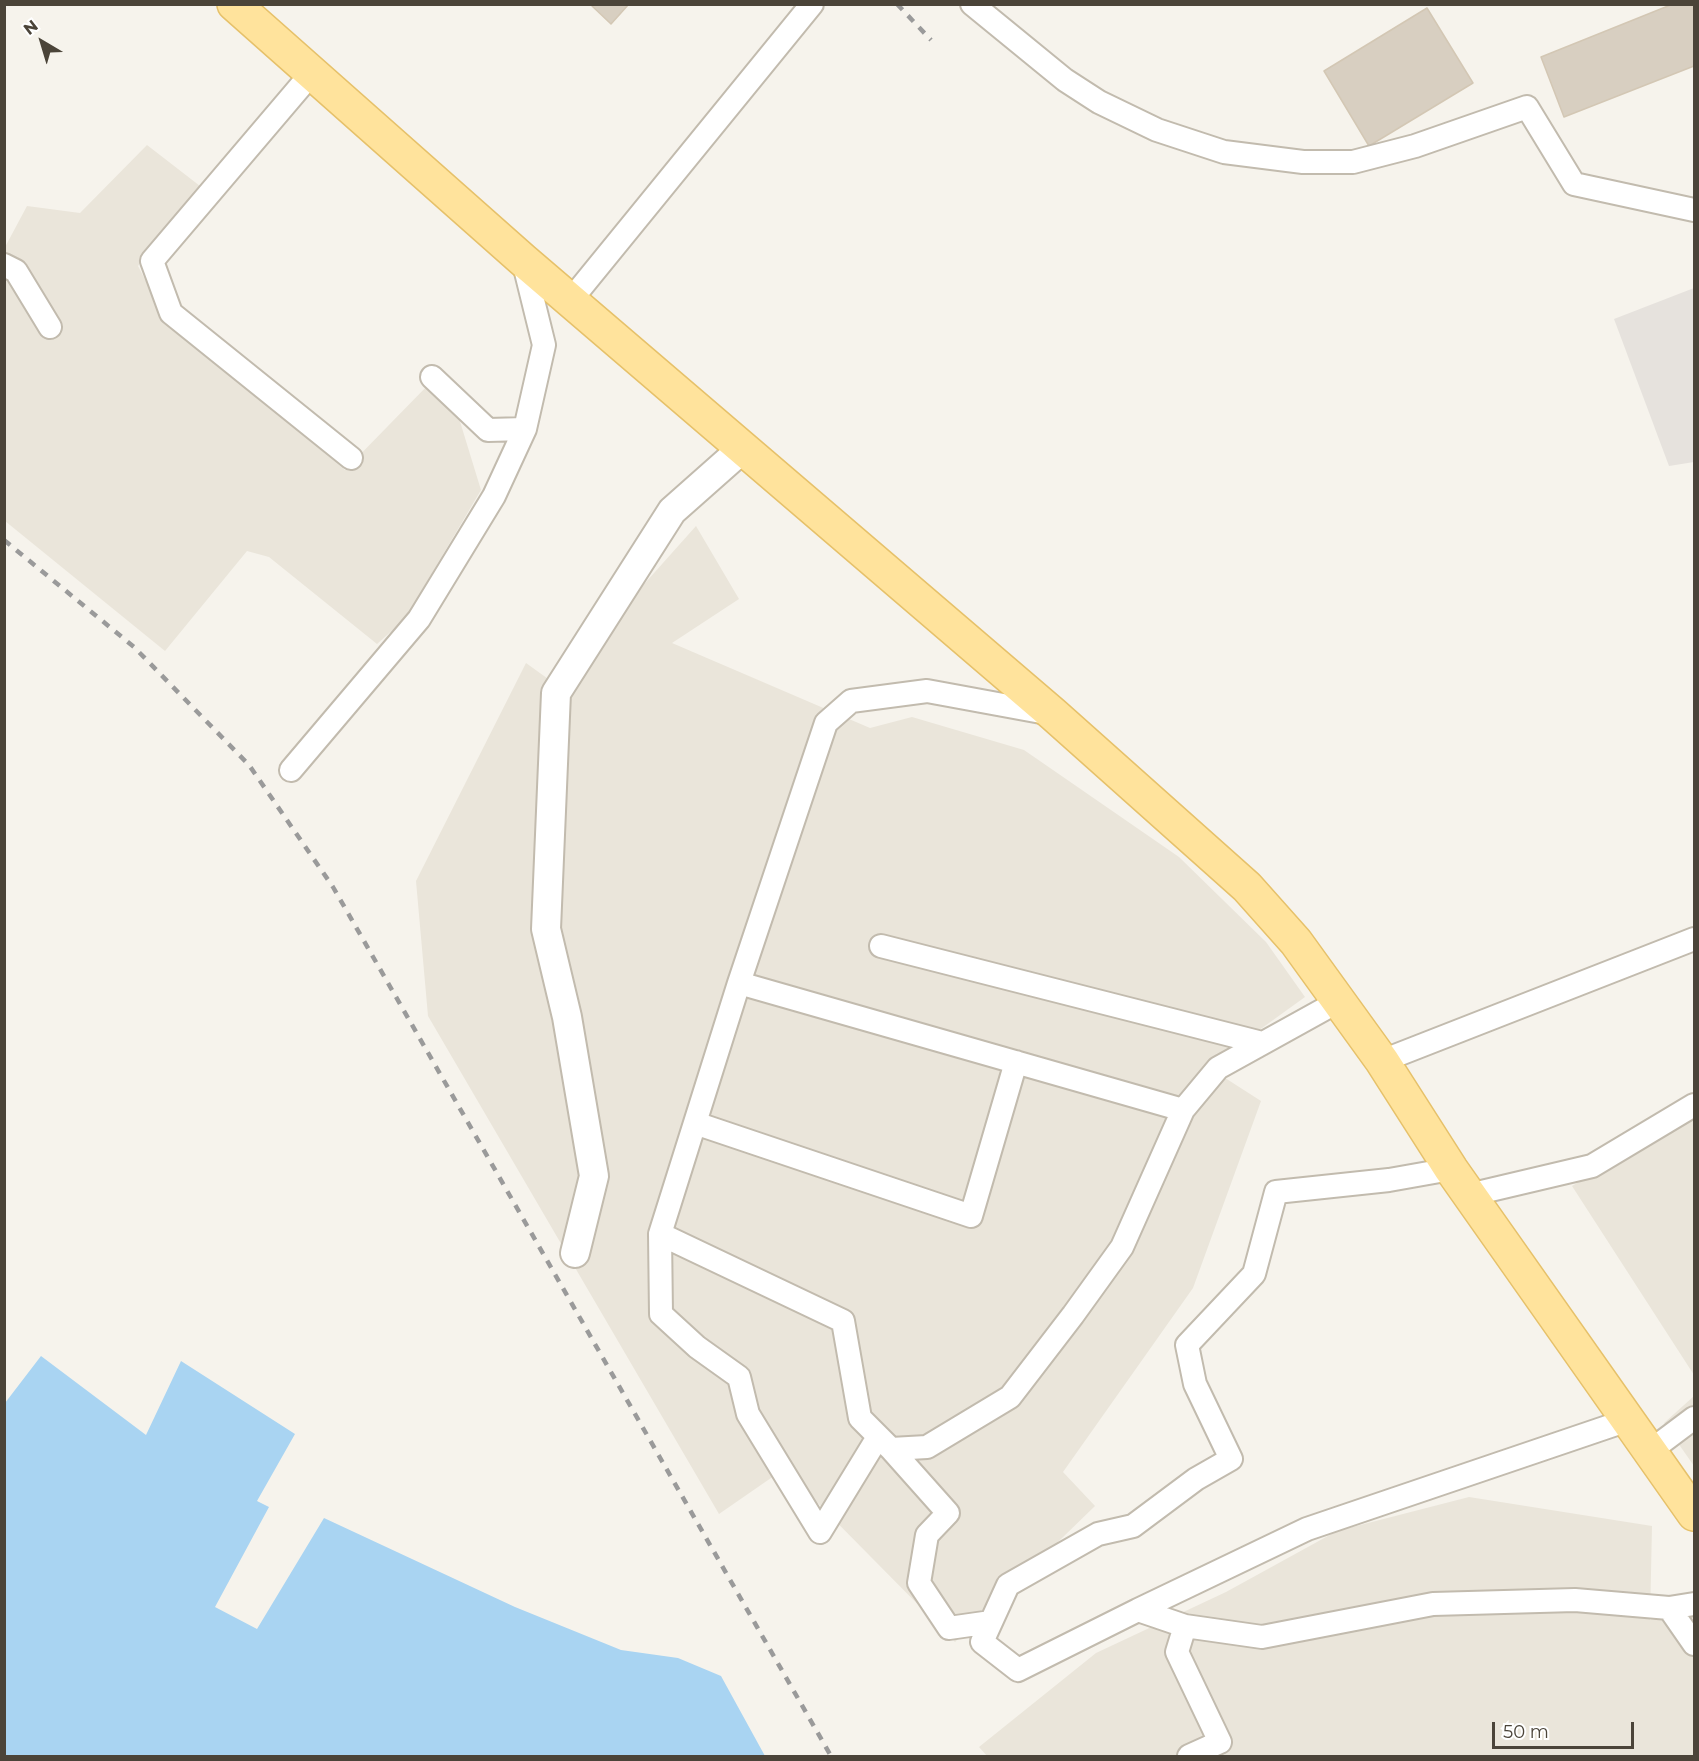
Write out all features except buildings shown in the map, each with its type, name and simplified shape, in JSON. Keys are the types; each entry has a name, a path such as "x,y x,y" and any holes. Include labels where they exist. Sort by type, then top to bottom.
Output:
{"main road":[{"path":"234,4 570,301 1053,714 1247,887 1296,942 1339,1000 1382,1061 1460,1182 1695,1514"}],"street":[{"path":"570,301 812,4"},
{"path":"972,4 1065,80 1099,102 1157,130 1224,152 1303,162 1353,162 1415,146 1527,107 1575,184 1695,210"},
{"path":"311,74 152,261 171,313 351,459"},
{"path":"291,770 419,619 494,496 525,429 544,345 523,260"},
{"path":"4,265 16,271 50,327"},
{"path":"432,377 488,429 525,429"},
{"path":"575,1253 594,1176 567,1017 546,929 556,693 672,511 742,449"},
{"path":"885,1443 820,1532 748,1414 739,1377 697,1347 661,1314 660,1234 739,983 826,723 851,700 927,691 1053,714"},
{"path":"1382,1061 1695,939"},
{"path":"882,946 1262,1044"},
{"path":"739,983 1183,1110"},
{"path":"885,1443 927,1447 1010,1397 1122,1247 1183,1110 1218,1068 1339,1000"},
{"path":"695,1123 971,1216 1016,1062"},
{"path":"1628,1420 1306,1529 1018,1670 982,1642 1008,1585 1098,1534 1133,1526 1196,1479 1231,1459 1195,1384 1187,1345 1254,1274 1276,1192 1389,1180 1460,1182 1592,1166 1695,1105"},
{"path":"660,1234 843,1321 860,1418 948,1514 927,1535 919,1583 949,1628 991,1622"},
{"path":"1650,1451 1695,1418"},
{"path":"1138,1610 1185,1626 1262,1637 1433,1604 1575,1600 1669,1608 1695,1604"},
{"path":"1669,1608 1695,1644"},
{"path":"1185,1626 1177,1652 1220,1742 1189,1756"}],"shaded area":[{"path":"147,145 200,186 138,266 166,320 345,470 429,384 458,415 481,490 405,619 377,644 269,557 247,551 165,651 5,521 4,249 27,206 80,213"},
{"path":"1694,288 1694,462 1669,466 1614,319"},
{"path":"696,526 739,599 672,643 870,728 912,717 1024,750 1179,857 1266,942 1305,997 1208,1067 1261,1101 1193,1288 1063,1472 1095,1506 955,1642 784,1469 719,1514 428,1016 416,881 526,663 569,694 621,610"},
{"path":"1694,1113 1694,1375 1572,1186"},
{"path":"1694,1396 1694,1466 1664,1423"},
{"path":"1469,1497 1652,1526 1650,1620 1694,1614 1694,1756 987,1756 979,1747 1096,1653 1226,1592 1337,1531"}],"water":[{"path":"41,1356 146,1435 181,1361 295,1434 257,1501 269,1507 215,1607 257,1629 324,1518 515,1607 621,1650 678,1658 721,1676 765,1756 5,1756 5,1403"}],"railway":[{"path":"897,4 931,40"},
{"path":"4,540 134,647 249,765 333,887 831,1756"}]}
